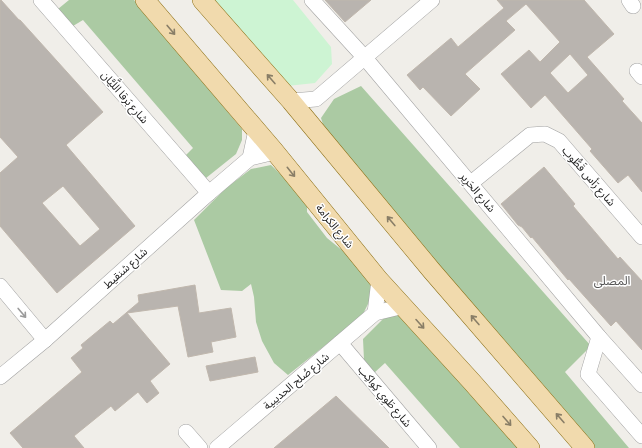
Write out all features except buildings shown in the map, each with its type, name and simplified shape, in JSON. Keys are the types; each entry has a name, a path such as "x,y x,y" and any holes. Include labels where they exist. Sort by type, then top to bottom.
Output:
{"main road":[{"name":"شارع الكرامة","path":"145,0 275,152 380,280 530,448"},
{"path":"202,0 291,102 427,265 586,448"}],"street":[{"name":"شارع بَرقا اللَّيَّان","path":"41,0 209,193"},
{"name":"شارع الحَرِير","path":"312,0 365,58 642,385"},
{"path":"291,102 316,99 365,58 425,2"},
{"path":"312,127 316,99"},
{"path":"250,158 256,130"},
{"name":"شارع رَأس قَطُّوب","path":"470,183 530,135 545,134 559,141 642,237"},
{"name":"شارع شنقيط","path":"0,377 45,340 250,158 275,152"},
{"path":"375,313 380,280"},
{"path":"0,286 45,340"},
{"name":"شارع صُلح الحديبية","path":"217,448 375,313 404,306"},
{"path":"599,336 588,374 642,436"},
{"name":"شارع طَوِي كِواكِب","path":"340,343 429,448"},
{"path":"186,432 200,448"}],"green space":[{"path":"69,0 134,0 242,129 242,140 236,154 206,178 185,156 193,148 83,20 73,26 58,9"},
{"path":"213,0 293,0 331,47 332,64 315,83 287,86"},
{"path":"361,86 591,346 565,372 629,448 589,448 326,134 321,118 334,99"},
{"path":"271,165 307,200 307,212 327,238 343,251 374,284 372,296 362,316 288,375 274,363 262,341 256,322 254,297 251,284 242,291 221,290 194,220 226,188 251,169"},
{"path":"404,311 522,448 460,448 385,363 374,373 364,360 363,339 384,318"}],"district":[{"name":"المصلى","path":"612,281"}]}
